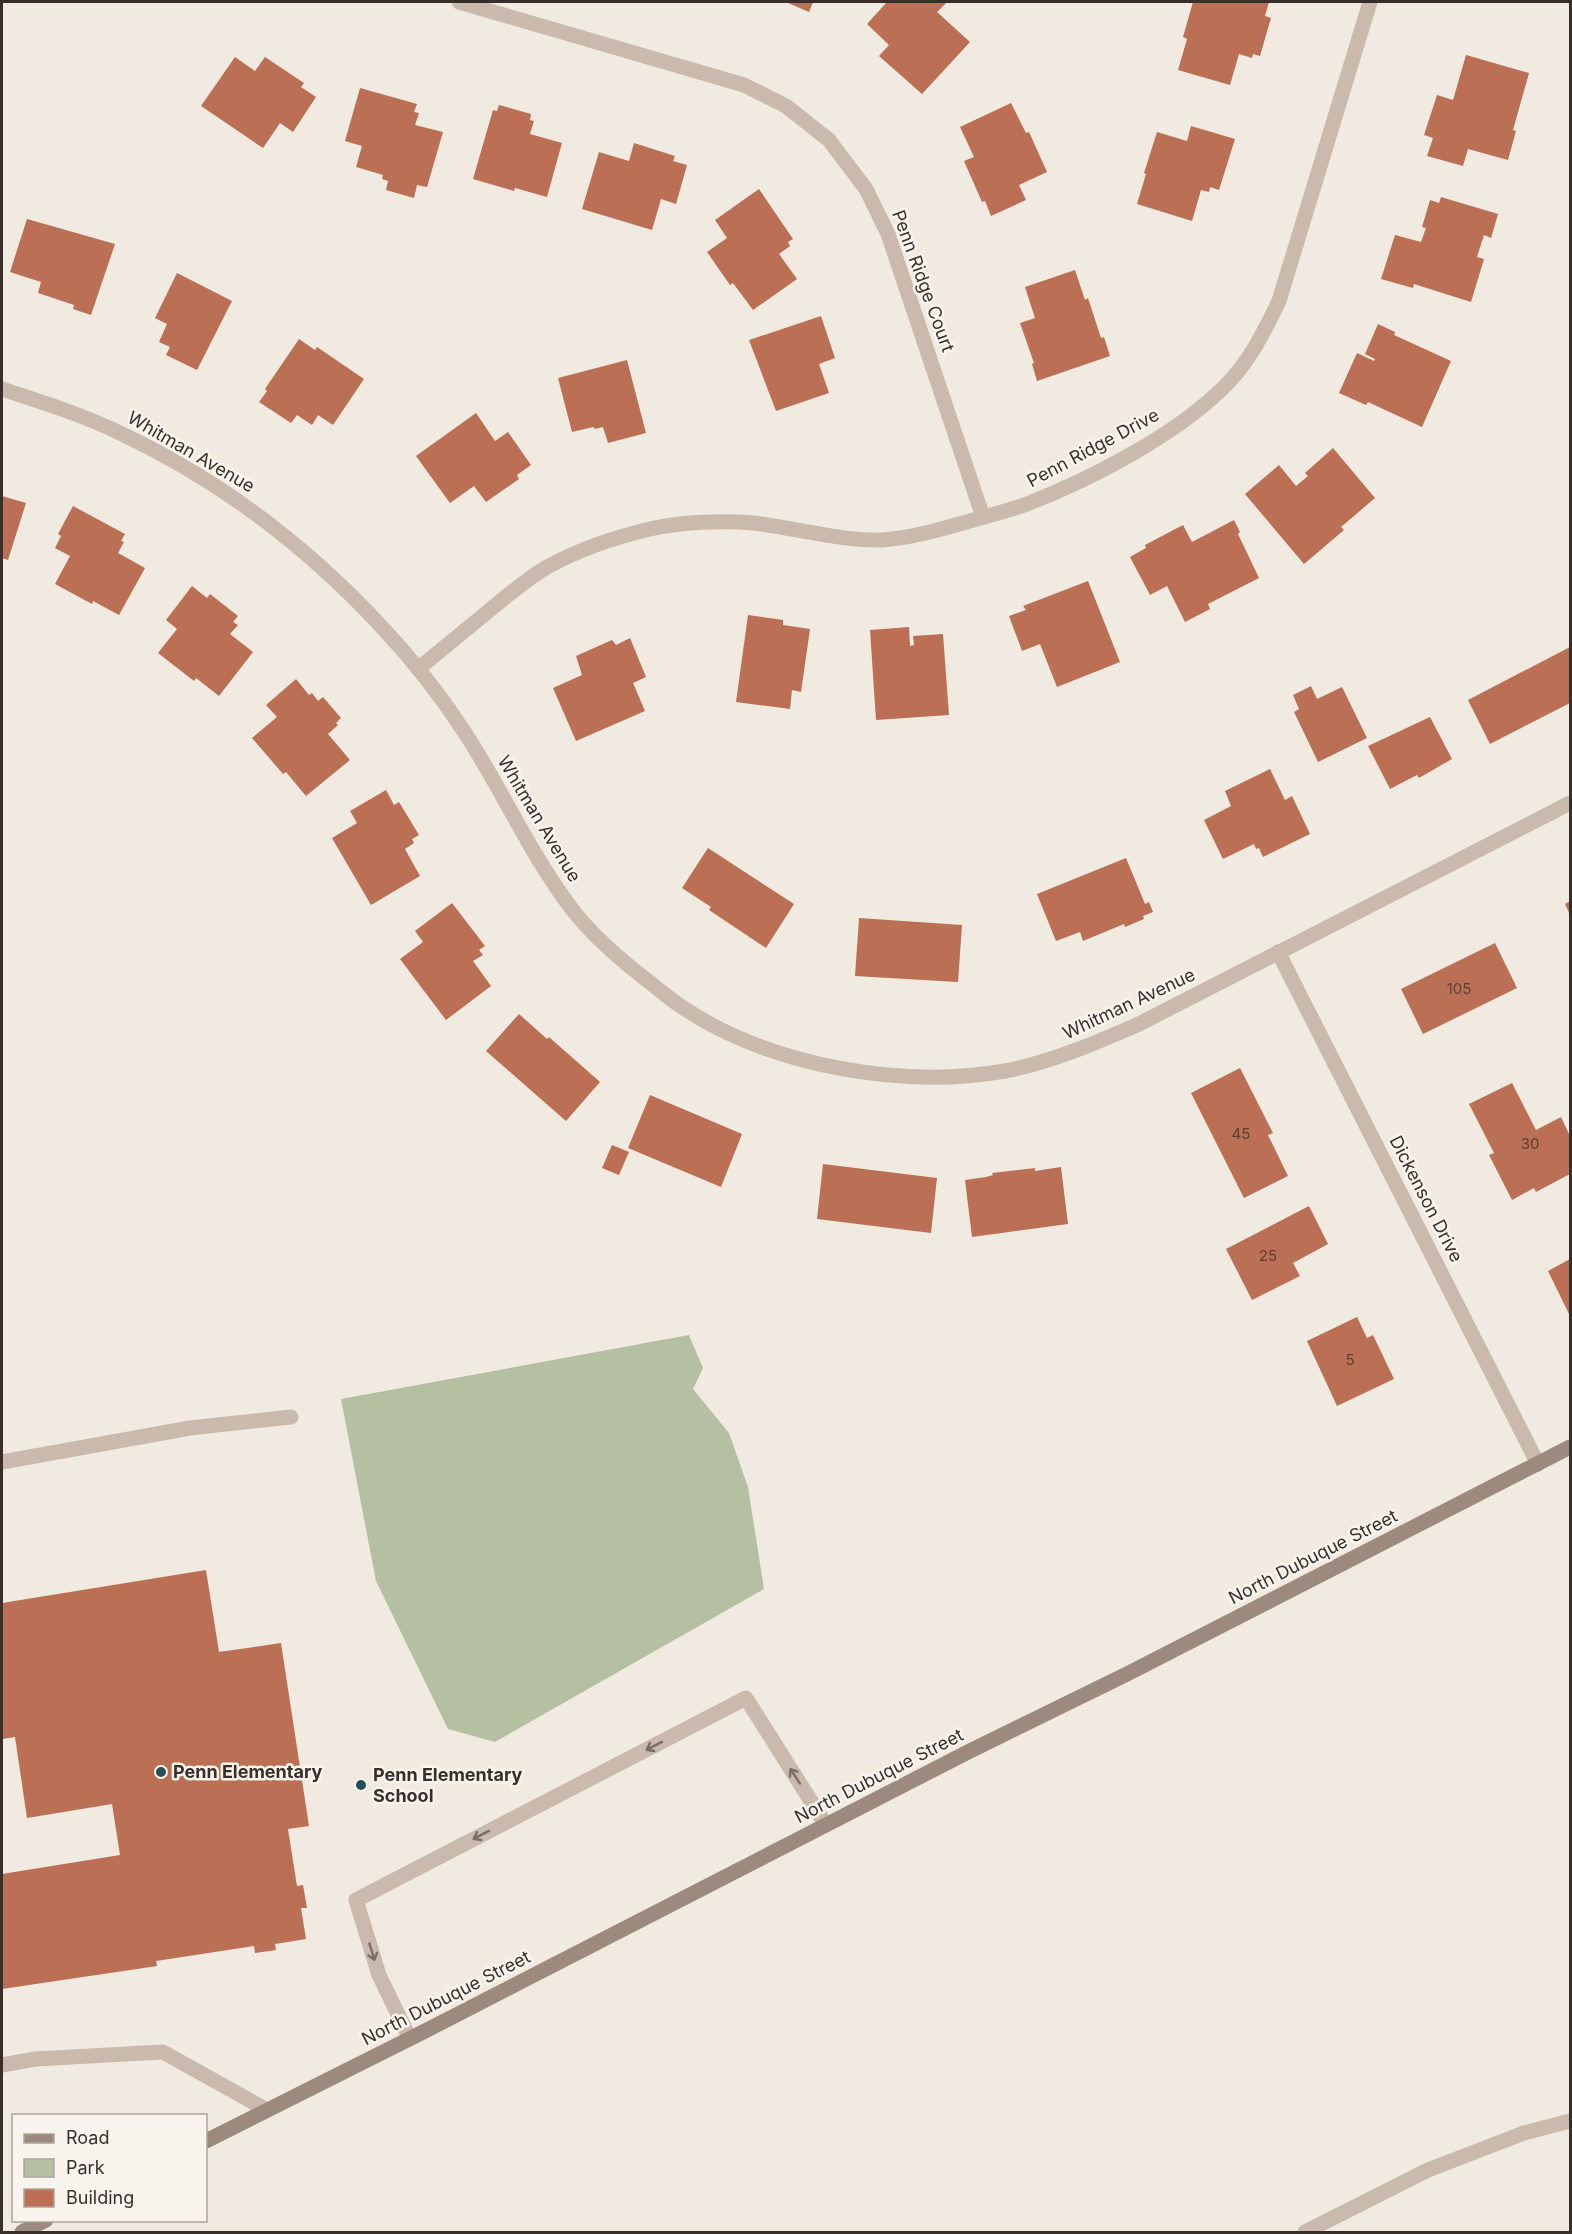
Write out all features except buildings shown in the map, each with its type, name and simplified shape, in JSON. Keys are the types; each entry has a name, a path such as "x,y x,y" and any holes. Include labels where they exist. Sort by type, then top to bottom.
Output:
{"main road":[{"name":"North Dubuque Street","path":"207,2140 1570,1448"},
{"path":"22,2232 42,2222"}],"street":[{"name":"Penn Ridge Court","path":"459,2 744,85 786,106 829,141 866,189 888,234 983,517"},
{"name":"Penn Ridge Drive","path":"418,669 523,583 549,567 596,546 649,530 684,524 751,523 843,537 880,540 937,531 1025,505 1067,487 1154,441 1190,416 1223,388 1244,364 1279,301 1370,2"},
{"name":"Whitman Avenue","path":"2,390 60,408 122,434 171,460 250,509 308,555 379,624 418,669 467,736 539,863 577,915 621,961 684,1008 744,1040 810,1063 878,1075 946,1077 1005,1071 1072,1054 1139,1024 1570,803"},
{"name":"Dickenson Drive","path":"1278,952 1538,1464"},
{"path":"2,1462 190,1428 291,1417"},
{"path":"410,2039 379,1976 356,1900 746,1698 826,1825"},
{"path":"2,2065 35,2059 163,2052 267,2110"},
{"path":"1305,2232 1428,2170 1524,2133 1570,2121"}],"green space":[{"path":"689,1335 703,1368 693,1389 729,1433 748,1487 764,1589 495,1742 448,1729 376,1581 341,1399"}],"place":[{"name":"Penn Elementary","path":"161,1772"},
{"name":"Penn Elementary School","path":"361,1785"}]}
